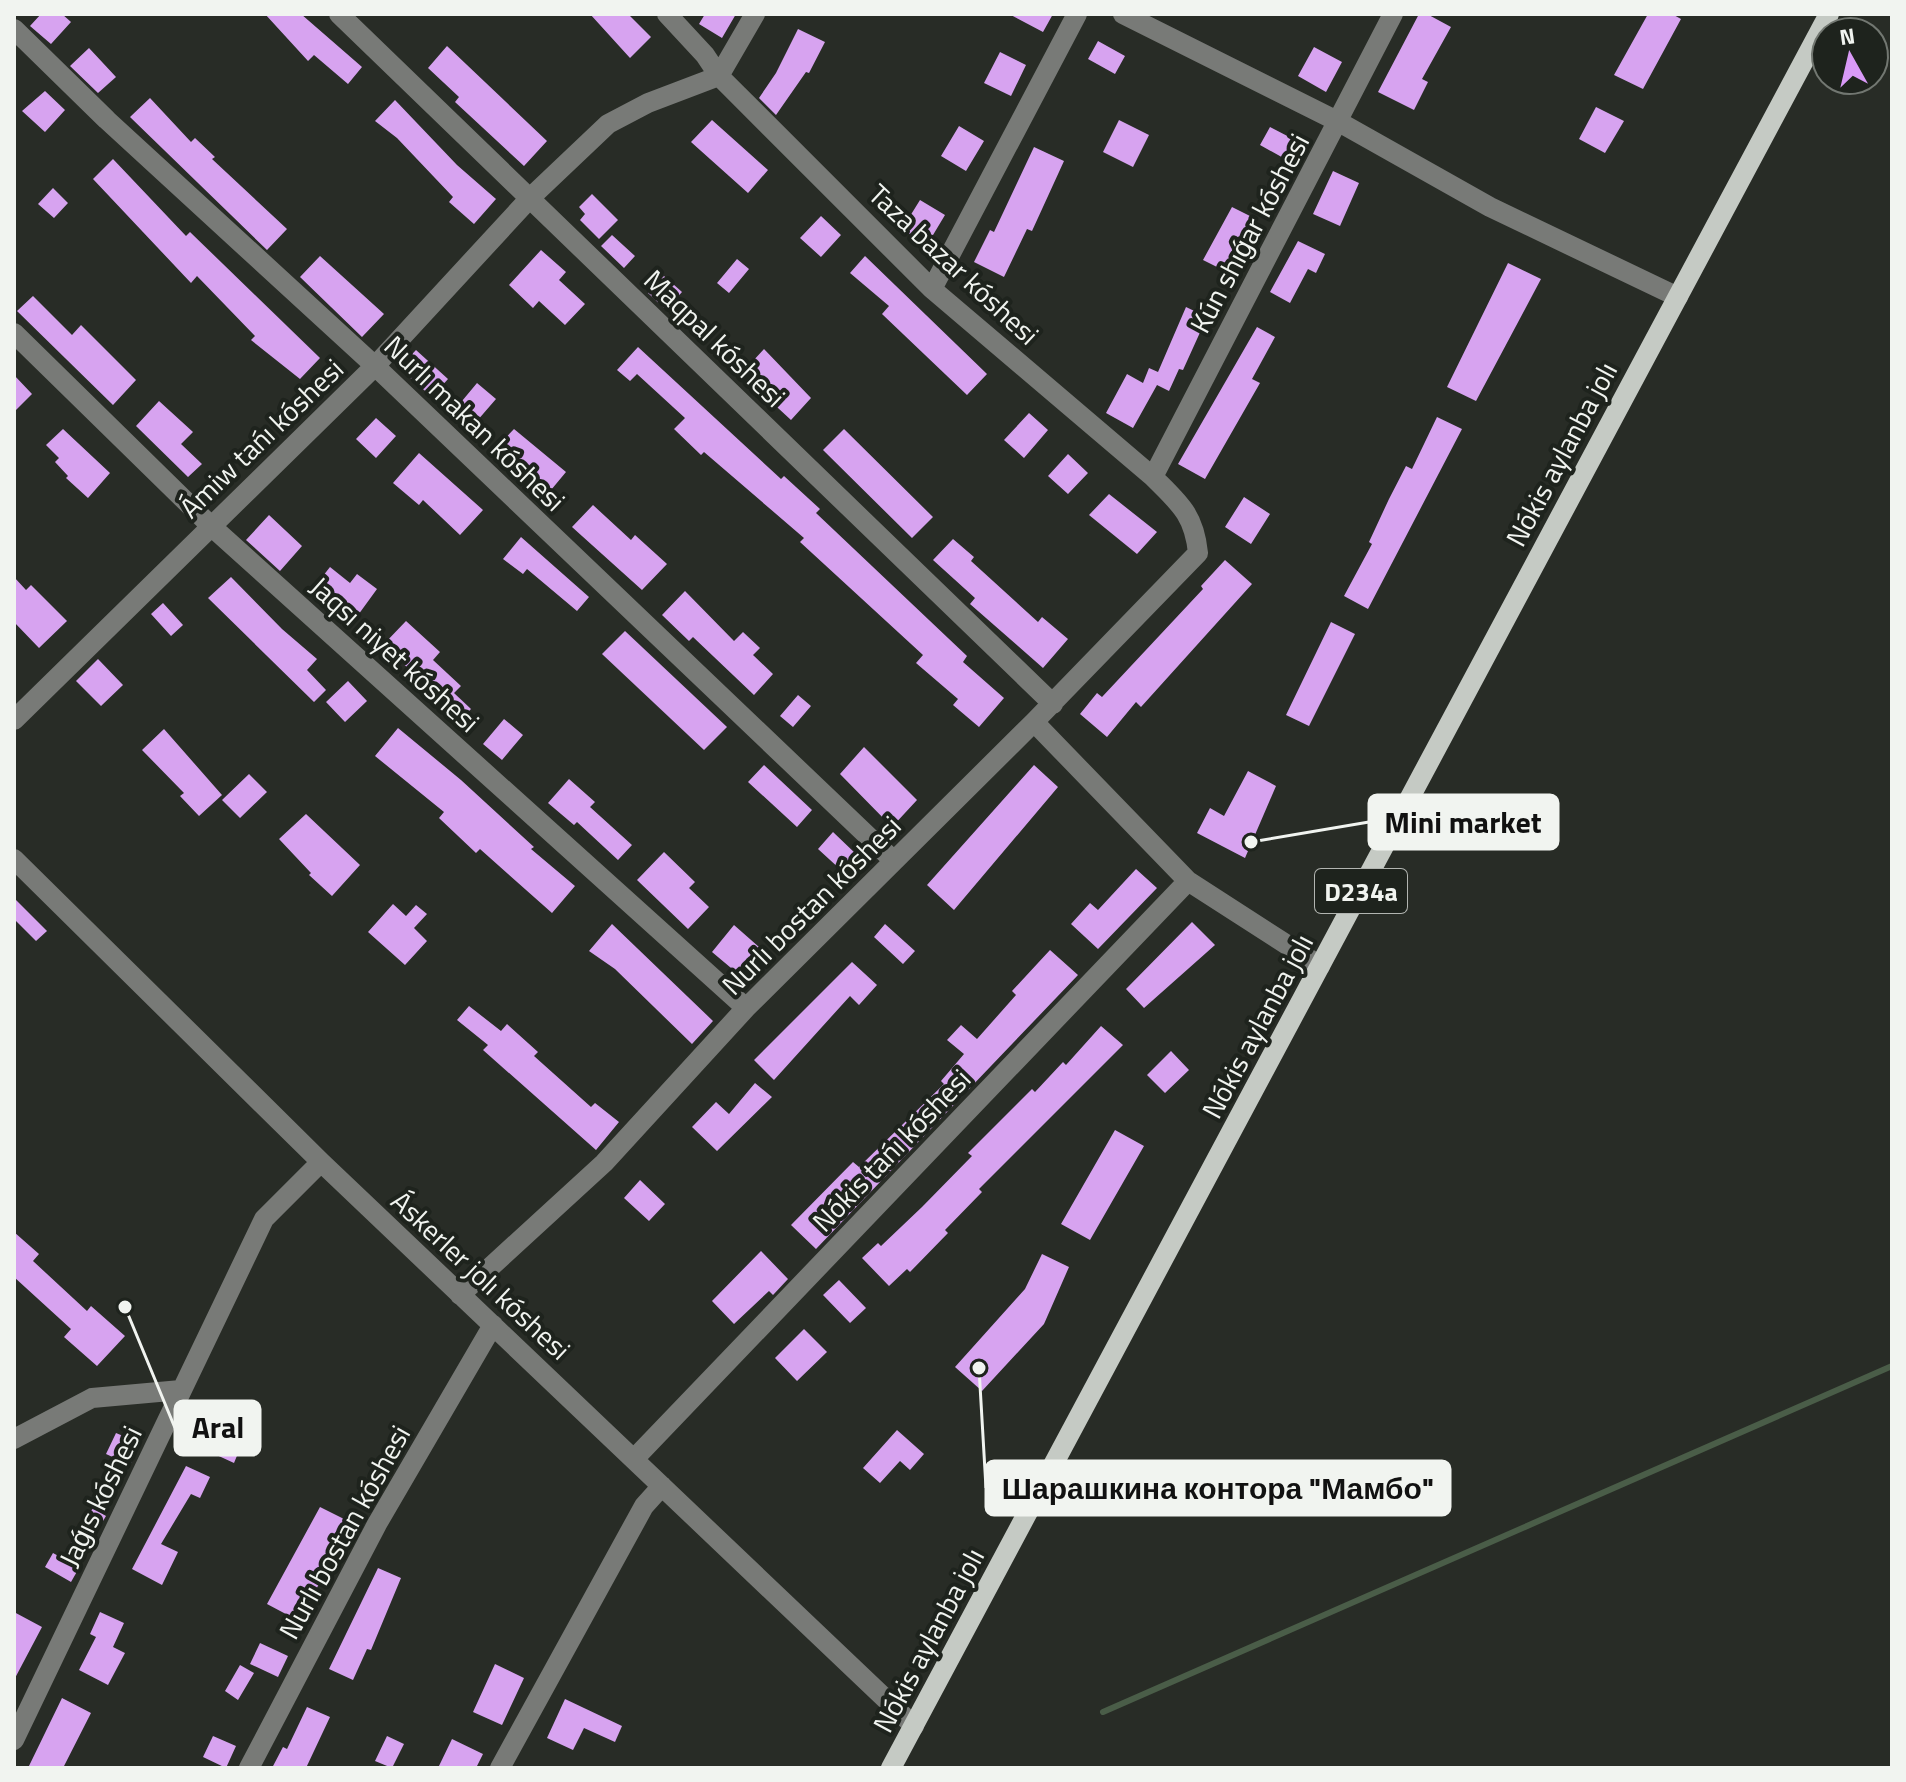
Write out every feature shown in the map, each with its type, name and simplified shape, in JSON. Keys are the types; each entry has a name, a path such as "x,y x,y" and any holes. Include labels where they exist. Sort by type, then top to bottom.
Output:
{"main road":[{"name":"Nókis aylanba jolı","path":"891,1768 1829,14"}],"street":[{"name":"Maqpal kóshesi","path":"339,14 1053,704"},
{"name":"Taza bazar kóshesi","path":"667,14 705,55 719,76 932,289 1153,477 1185,509 1195,528 1198,553"},
{"path":"719,76 755,14"},
{"path":"932,289 1077,14"},
{"path":"1123,14 1339,122 1490,207 1678,297"},
{"name":"Kún shıǵar kóshesi","path":"1153,477 1393,14"},
{"name":"Nurlı makan kóshesi","path":"14,29 107,120 375,366 894,861"},
{"name":"Ámiw tańı kóshesi","path":"14,720 375,366 530,198 608,124 648,103 719,76"},
{"name":"Jaqsı niyet kóshesi","path":"14,333 211,526 746,1008"},
{"name":"Nurlı bostan kóshesi","path":"460,1295 604,1163 746,1008 1053,704 1198,553"},
{"path":"1034,722 1188,881 1320,966"},
{"name":"Áskerler jolı kóshesi","path":"14,859 321,1162 914,1726"},
{"name":"Nókis tańı kóshesi","path":"634,1459 1188,881"},
{"name":"Jaǵıs kóshesi","path":"14,1740 264,1219 321,1162"},
{"name":"Nurlı bostan kóshesi","path":"249,1768 377,1524 493,1325"},
{"path":"14,1439 92,1398 181,1390"},
{"path":"500,1768 644,1506 662,1486"}],"building":[{"path":"41,14 62,14 71,22 51,44 30,26"},
{"path":"265,14 301,14 362,67 348,84 314,55 308,61"},
{"path":"590,14 628,14 651,37 630,58"},
{"path":"705,14 736,14 722,38 699,24"},
{"path":"1009,14 1053,14 1043,32"},
{"path":"1419,14 1427,14 1451,27 1422,79 1428,82 1414,110 1378,92"},
{"path":"1648,14 1672,14 1681,19 1643,89 1614,75"},
{"path":"798,29 825,42 809,73 806,72 776,115 759,98 776,73"},
{"path":"1098,41 1125,56 1115,74 1088,59"},
{"path":"447,46 547,141 524,166 455,102 459,97 428,68"},
{"path":"1314,47 1342,62 1326,92 1298,76"},
{"path":"89,48 116,77 98,93 70,66"},
{"path":"1000,52 1026,65 1011,96 984,83"},
{"path":"45,91 65,110 45,132 22,111"},
{"path":"150,98 191,142 195,138 215,157 212,159 287,229 267,250 130,117"},
{"path":"395,100 457,165 496,199 474,224 449,202 453,197 397,138 375,121"},
{"path":"1596,107 1624,121 1605,153 1579,139"},
{"path":"712,120 768,170 748,193 691,142"},
{"path":"1119,120 1149,135 1133,167 1103,152"},
{"path":"959,126 984,141 966,171 941,156"},
{"path":"1270,127 1297,141 1287,160 1260,145"},
{"path":"1034,147 1064,161 1032,231 1027,229 1004,277 974,262 990,230 994,232"},
{"path":"113,159 186,236 190,232 320,358 300,379 251,340 255,336 197,276 191,283 93,179"},
{"path":"1333,171 1359,183 1340,226 1313,214"},
{"path":"53,188 68,203 54,218 38,204"},
{"path":"592,194 618,220 599,239 580,220 585,214 579,207"},
{"path":"920,200 945,215 927,245 902,229"},
{"path":"1232,207 1258,220 1233,275 1203,260"},
{"path":"821,216 841,235 821,257 800,238"},
{"path":"612,235 635,256 624,268 601,246"},
{"path":"1298,241 1325,254 1316,273 1308,269 1290,303 1270,292"},
{"path":"541,250 566,272 559,280 585,304 565,325 539,301 533,308 509,285"},
{"path":"320,256 384,314 362,337 300,277"},
{"path":"865,256 987,374 967,395 882,314 889,306 850,273"},
{"path":"737,259 749,269 729,293 717,283"},
{"path":"1508,263 1541,279 1476,401 1447,387"},
{"path":"664,276 682,292 666,310 648,293"},
{"path":"33,296 72,335 81,325 136,380 113,405 17,311"},
{"path":"1186,307 1207,317 1183,370 1179,369 1169,391 1157,385 1133,428 1106,413 1127,374 1143,383 1149,368 1158,372"},
{"path":"1257,327 1275,337 1252,379 1260,383 1205,479 1178,464"},
{"path":"638,347 781,479 784,476 820,509 816,513 967,656 963,662 1004,698 979,727 953,705 958,699 916,663 923,655 800,542 804,538 704,452 701,455 674,429 685,418 637,374 630,381 617,370"},
{"path":"764,349 811,398 791,420 741,374"},
{"path":"416,350 448,379 432,397 399,368"},
{"path":"14,375 32,394 14,412"},
{"path":"477,383 496,399 470,429 452,413"},
{"path":"159,401 193,432 181,444 202,464 188,477 136,426"},
{"path":"1029,413 1048,430 1024,458 1004,440"},
{"path":"1437,417 1462,429 1368,609 1344,596 1372,544 1369,542 1406,466 1412,469"},
{"path":"376,418 396,436 376,458 356,439"},
{"path":"63,429 110,473 88,498 66,478 68,476 55,462 59,458 46,445"},
{"path":"514,429 566,472 541,502 515,480 520,475 494,450"},
{"path":"844,429 933,517 912,538 823,450"},
{"path":"419,453 483,510 460,535 423,500 419,505 393,483"},
{"path":"1068,454 1088,473 1068,494 1048,476"},
{"path":"1109,494 1157,532 1137,554 1089,515"},
{"path":"1244,497 1270,514 1251,544 1225,527"},
{"path":"593,505 631,540 635,535 667,564 642,590 572,527"},
{"path":"269,515 302,546 280,571 246,540"},
{"path":"521,537 589,597 577,611 527,569 523,574 503,559"},
{"path":"953,539 974,557 971,561 1038,622 1042,617 1068,639 1043,668 970,604 975,598 933,560"},
{"path":"1225,560 1252,584 1141,707 1136,702 1107,737 1080,714 1097,693 1102,697 1203,589 1201,586"},
{"path":"330,567 350,583 357,574 377,589 353,622 312,590"},
{"path":"14,577 26,590 31,585 67,621 39,648 14,622"},
{"path":"231,577 282,629 317,659 307,670 326,690 314,702 208,598"},
{"path":"685,591 734,641 743,632 760,648 753,655 773,674 754,695 693,637 689,641 662,615"},
{"path":"163,603 183,625 171,636 151,614"},
{"path":"406,621 440,652 433,660 461,686 454,693 471,709 456,725 429,699 435,693 383,645"},
{"path":"1331,622 1355,634 1309,726 1286,715"},
{"path":"625,631 727,727 704,750 602,654"},
{"path":"98,659 123,685 101,706 76,681"},
{"path":"348,681 367,701 345,722 326,702"},
{"path":"798,695 811,706 793,727 780,716"},
{"path":"504,719 523,735 502,760 483,744"},
{"path":"398,728 461,780 534,847 531,849 575,886 552,913 480,849 476,853 439,818 444,812 375,756"},
{"path":"164,729 222,795 199,816 180,796 184,793 142,750"},
{"path":"864,747 917,800 892,827 840,774"},
{"path":"764,765 812,810 797,827 748,782"},
{"path":"1034,765 1058,787 954,910 927,885"},
{"path":"1248,771 1276,786 1245,858 1197,833 1210,808 1224,816"},
{"path":"249,774 267,792 240,818 222,800"},
{"path":"569,779 595,802 590,807 632,845 618,860 577,822 574,825 548,803"},
{"path":"306,814 360,865 332,896 309,875 311,873 279,839"},
{"path":"833,832 856,854 841,870 818,849"},
{"path":"664,852 695,882 689,888 709,907 688,929 637,880"},
{"path":"1136,869 1157,888 1098,949 1071,924 1090,903 1098,910"},
{"path":"14,898 47,931 36,941 14,919"},
{"path":"393,904 406,916 416,905 427,914 414,928 427,941 405,965 368,932"},
{"path":"1192,922 1215,945 1144,1008 1126,989"},
{"path":"612,924 713,1021 692,1044 615,969 589,951"},
{"path":"885,924 915,951 903,964 874,937"},
{"path":"734,925 759,947 737,973 712,952"},
{"path":"1050,950 1078,975 816,1249 791,1225 853,1162 859,1167 944,1084 941,1081 964,1054 947,1040 961,1025 977,1039 1016,995 1012,991"},
{"path":"852,962 877,985 859,1005 850,996 774,1080 754,1060"},
{"path":"469,1006 501,1031 507,1024 538,1052 534,1056 591,1107 595,1103 619,1122 596,1150 483,1050 488,1045 457,1020"},
{"path":"1101,1026 1123,1045 979,1189 982,1192 945,1230 948,1233 910,1272 907,1269 889,1286 862,1258 878,1243 881,1246 922,1207 972,1156 968,1153 1032,1089 1035,1092 1063,1062 1066,1065"},
{"path":"1171,1051 1189,1070 1165,1093 1147,1075"},
{"path":"755,1083 772,1097 717,1151 692,1127 716,1102 729,1114"},
{"path":"1115,1130 1144,1146 1090,1240 1061,1224"},
{"path":"640,1180 665,1204 649,1221 624,1198"},
{"path":"14,1232 39,1254 33,1261 87,1311 91,1306 125,1336 97,1366 64,1337 71,1329 14,1277"},
{"path":"761,1251 788,1279 773,1295 769,1291 734,1324 712,1301"},
{"path":"1042,1254 1069,1267 1044,1324 982,1391 955,1367 1025,1289"},
{"path":"839,1280 866,1308 850,1323 823,1295"},
{"path":"804,1329 827,1352 797,1381 775,1358"},
{"path":"220,1430 243,1441 234,1463 210,1452"},
{"path":"897,1430 924,1454 910,1470 900,1461 880,1483 863,1468"},
{"path":"116,1433 140,1443 130,1465 106,1454"},
{"path":"186,1466 210,1477 200,1498 191,1494 161,1544 178,1552 162,1585 132,1569"},
{"path":"320,1507 352,1523 299,1621 267,1604"},
{"path":"93,1508 106,1516 76,1566 79,1568 71,1582 45,1567 53,1553 62,1558"},
{"path":"378,1568 401,1578 371,1650 367,1649 353,1680 329,1669"},
{"path":"14,1612 42,1627 14,1680"},
{"path":"100,1612 124,1623 113,1647 125,1653 108,1685 79,1670 96,1637 90,1634"},
{"path":"260,1643 288,1656 278,1677 250,1664"},
{"path":"495,1664 524,1678 502,1725 473,1712"},
{"path":"240,1665 254,1673 238,1700 225,1691"},
{"path":"62,1698 91,1713 63,1768 28,1768"},
{"path":"565,1699 622,1726 615,1742 584,1728 573,1750 547,1738"},
{"path":"307,1707 330,1717 306,1768 272,1768 283,1747 287,1749"},
{"path":"213,1736 236,1746 226,1768 203,1757"},
{"path":"387,1736 404,1744 392,1768 375,1761"},
{"path":"452,1739 483,1754 476,1768 438,1768"}],"waterway":[{"path":"1103,1712 1892,1366"}],"place":[{"name":"Mini market","path":"1251,842"},
{"name":"Aral","path":"125,1307"},
{"name":"Шарашкина контора \"Мамбо\"","path":"979,1368"}]}
